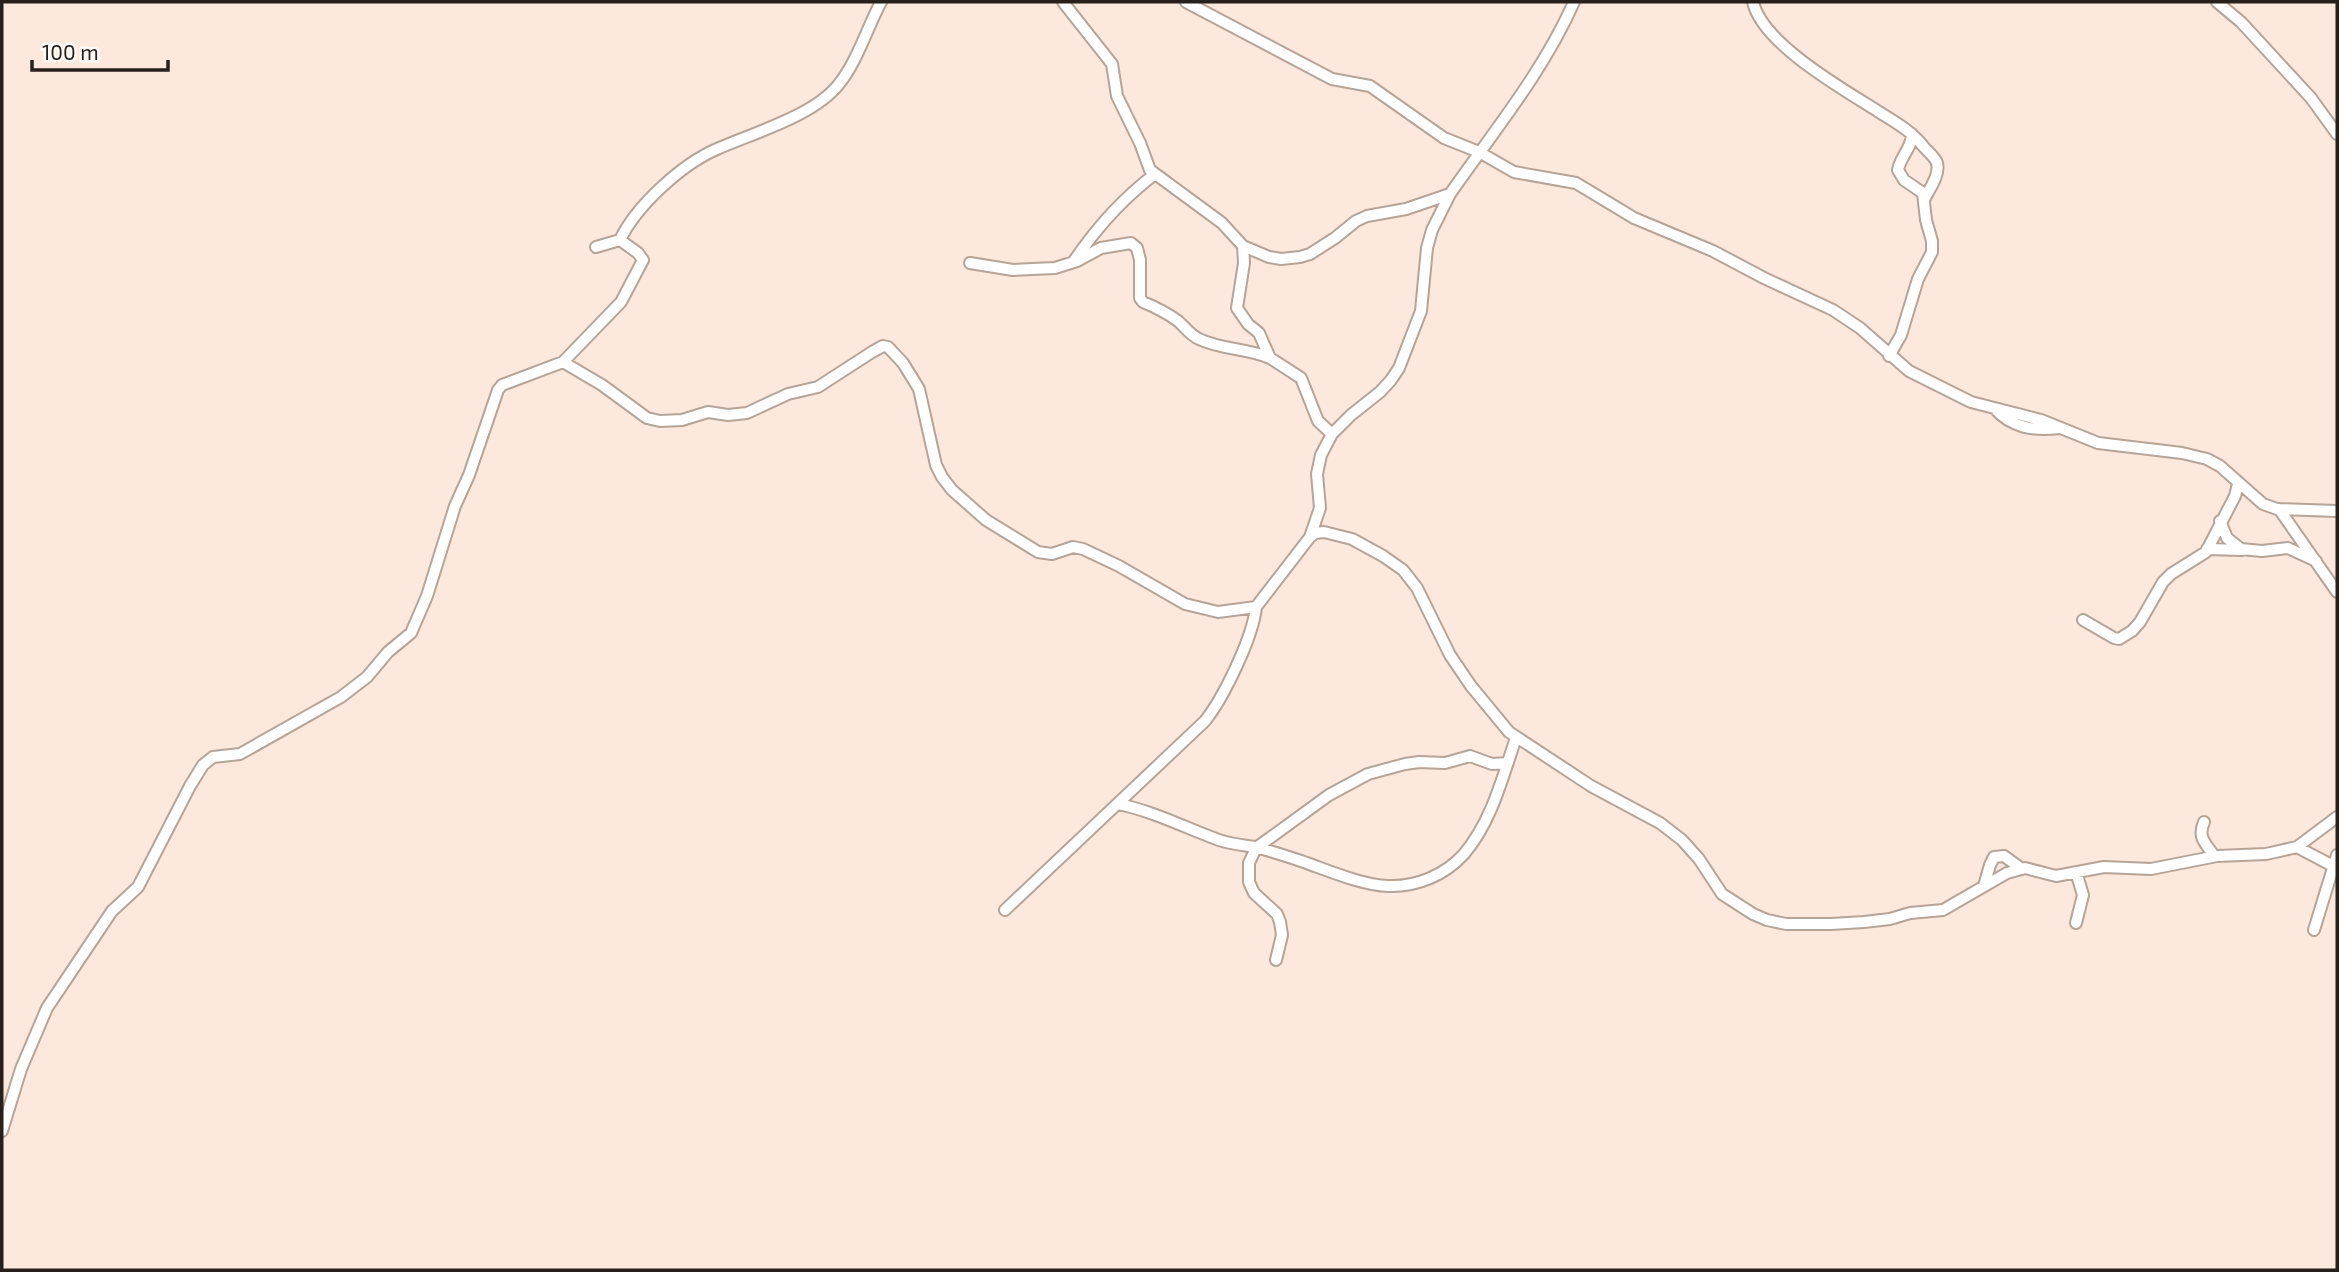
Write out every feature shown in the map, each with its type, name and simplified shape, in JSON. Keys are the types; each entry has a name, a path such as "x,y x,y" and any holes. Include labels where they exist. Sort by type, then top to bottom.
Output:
{"street":[{"path":"596,247 620,240 642,209 691,164 716,149 782,123 839,85 881,2"},
{"path":"1063,2 1112,64 1120,106 1140,143 1148,167 1222,223 1243,246 1269,257 1300,257 1310,254 1335,238 1356,220 1406,209 1450,194"},
{"path":"1186,2 1332,79 1370,86 1444,138 1479,152 1514,172 1551,177 1586,187 1610,205 1634,218 1713,251 1833,310 1860,328 1889,356 1912,373 1971,402 2029,416 2098,443 2182,453 2207,459 2220,466 2263,504 2279,509 2337,511"},
{"path":"1310,537 1320,508 1318,466 1325,446 1332,434 1380,392 1399,368 1421,311 1427,248 1432,230 1450,194 1549,52 1574,2"},
{"path":"1753,2 1759,19 1797,56 1920,140 1937,163 1934,182 1924,198"},
{"path":"2217,2 2241,22 2311,98 2337,134"},
{"path":"1889,356 1906,324 1918,279 1932,252 1923,193 1904,180 1898,170 1912,140 1912,134"},
{"path":"1072,264 1086,242 1118,204 1155,174"},
{"path":"2,1131 21,1069 47,1008 112,911 138,887 202,765 213,757 240,754 341,697 371,673 388,652 407,638 427,596 455,506 469,475 498,390 502,385 563,362 621,302 643,260 620,240"},
{"path":"970,263 1013,270 1055,268 1072,264 1101,248 1133,244 1140,260 1140,298 1143,302 1176,320 1198,338 1232,350 1250,351 1269,358 1301,378 1318,421 1332,434"},
{"path":"1243,246 1244,263 1237,307 1248,324 1259,333 1269,358"},
{"path":"563,362 602,385 647,418 660,421 682,420 700,412 747,414 788,394 818,387 872,352 883,346 888,347 903,363 919,389 936,465 942,477 986,520 1038,552 1052,554 1073,547 1083,548 1185,604 1218,612 1256,607"},
{"path":"2083,620 2113,638 2125,636 2140,622 2163,582 2207,549 2235,496 2238,484"},
{"path":"2279,509 2337,592"},
{"path":"2220,521 2231,543 2244,550"},
{"path":"1005,910 1187,740 1212,713 1251,631 1256,607 1310,537 1324,532 1352,539 1403,570 1417,588 1450,654 1471,686 1516,738 1591,786 1660,823 1682,840 1699,859 1722,894 1753,914 1767,920 1804,925 1890,919 1910,913 1944,910 2007,873 2022,869"},
{"path":"2207,549 2262,551 2288,548 2316,561"},
{"path":"1118,804 1222,841 1256,848 1366,882 1385,886 1406,885 1429,879 1453,864 1479,834 1489,814 1516,738"},
{"path":"1276,960 1282,935 1280,922 1277,914 1254,892 1249,882 1249,863 1256,848 1329,794 1368,774 1405,764 1445,763 1471,756 1492,764 1507,763"},
{"path":"1984,886 1990,865 1994,857 1999,855 2022,869 2056,876 2104,867 2151,869 2214,856 2266,853 2297,846 2337,817"},
{"path":"2204,822 2202,839 2214,856"},
{"path":"2297,846 2335,870"},
{"path":"2314,930 2335,870 2337,855"},
{"path":"2076,872 2083,895 2076,923"}]}
